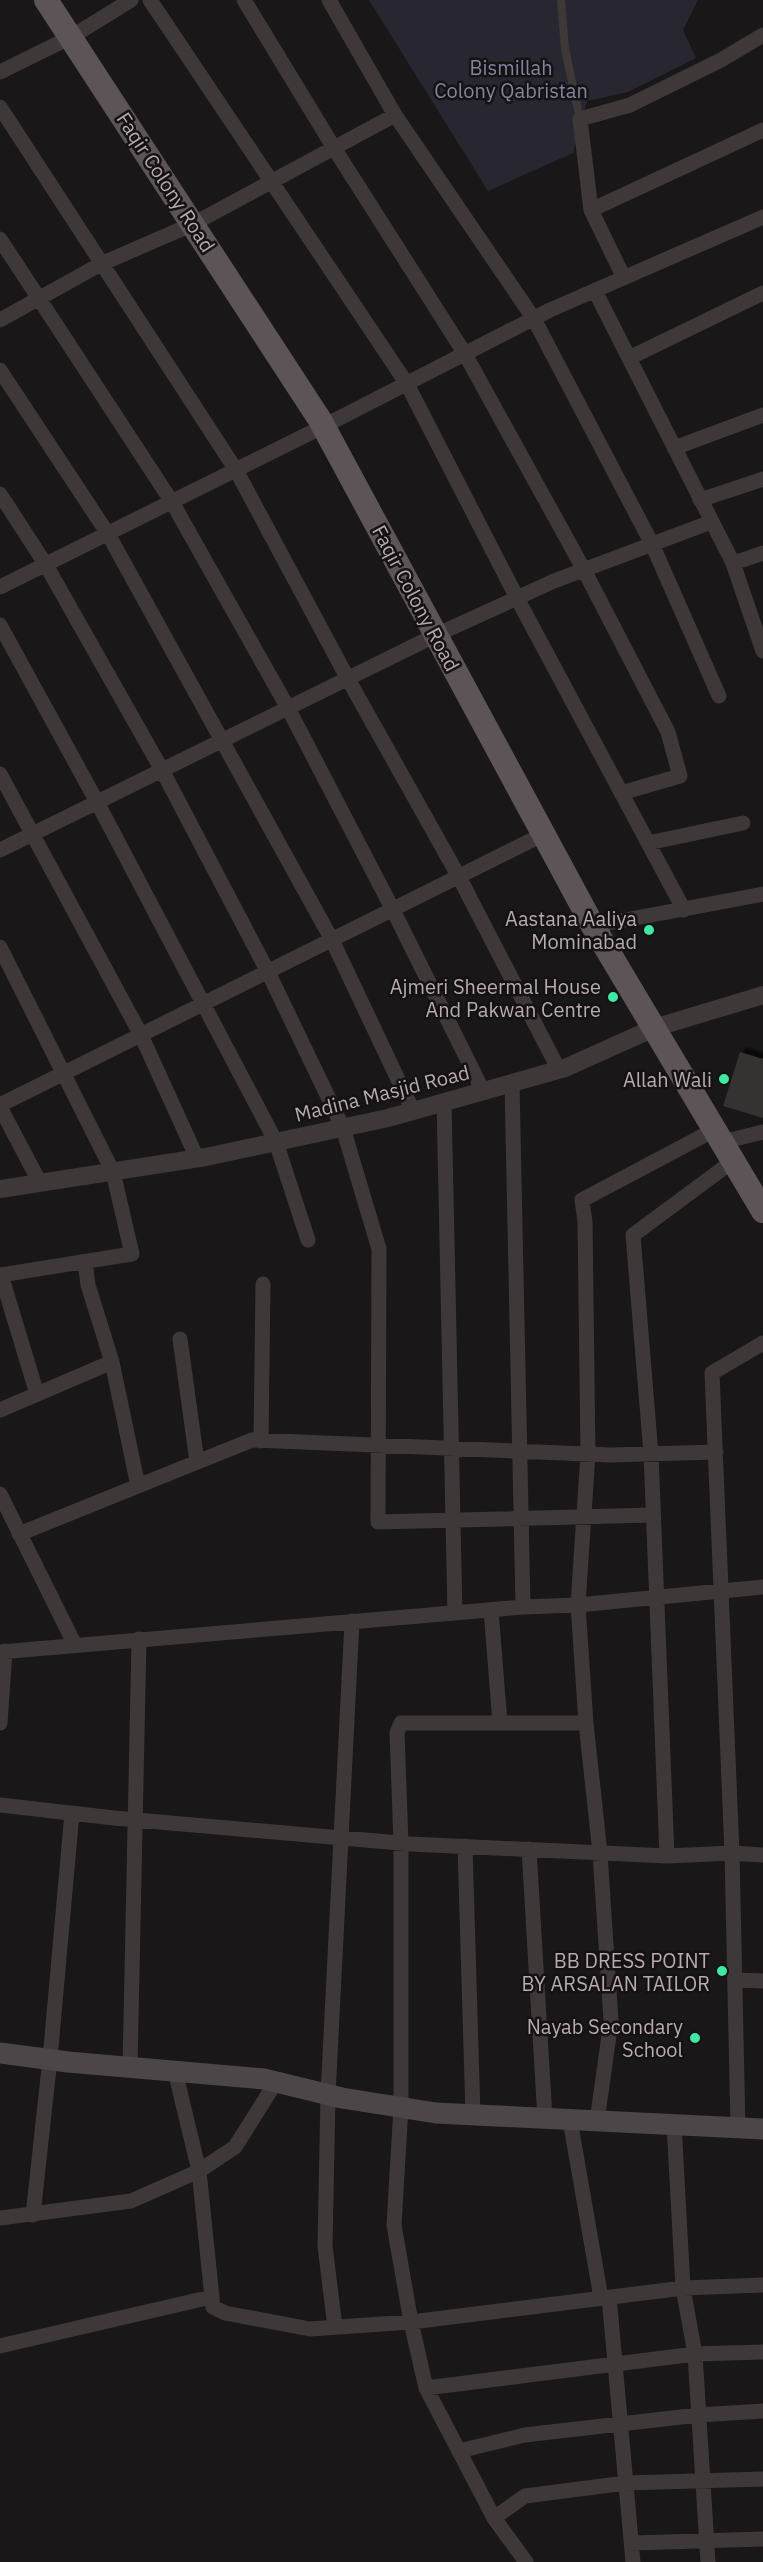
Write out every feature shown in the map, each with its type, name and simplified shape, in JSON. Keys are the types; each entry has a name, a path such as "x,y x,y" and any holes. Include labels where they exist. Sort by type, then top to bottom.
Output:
{"main road":[{"name":"Faqir Colony Road","path":"46,0 324,426 593,926 763,1210"},
{"path":"0,2053 276,2082 328,2095 436,2113 763,2129"}],"street":[{"path":"0,72 71,37 131,0"},
{"path":"150,0 407,384 517,598 684,910"},
{"path":"244,0 334,148 465,354 584,570 668,732 680,776 621,793"},
{"path":"329,0 395,115 534,319 652,544 719,696"},
{"path":"624,278 591,210 580,119 630,105 721,60 763,35"},
{"path":"0,107 236,470 348,679 459,877 559,1070"},
{"path":"0,320 101,264 193,224 395,115"},
{"path":"591,210 763,130"},
{"path":"0,587 534,319 763,218"},
{"path":"0,239 172,502 288,708 393,910 483,1091"},
{"path":"595,291 733,563 759,625 763,651"},
{"path":"629,358 763,293"},
{"path":"0,370 108,534 332,940 413,1111"},
{"path":"674,448 763,415"},
{"path":"700,500 763,479"},
{"path":"0,494 46,565 162,770 268,972 343,1128 379,1249 378,1522 653,1515"},
{"path":"0,850 436,635 584,570 711,522"},
{"path":"733,563 763,553"},
{"path":"0,625 97,802 276,1142 308,1240"},
{"path":"0,774 141,1035 197,1158"},
{"path":"648,843 743,823"},
{"path":"40,1183 0,1106 63,1072 544,834"},
{"path":"593,926 763,894"},
{"path":"0,946 113,1172 132,1254 1,1275 37,1394"},
{"name":"Madina Masjid Road","path":"0,1189 197,1158 413,1111 559,1070 654,1028 763,995"},
{"path":"512,1083 523,1607"},
{"path":"444,1102 455,1613"},
{"path":"597,2121 611,2022 600,1853 586,1723 578,1605 588,1454 585,1222 582,1200 723,1144 763,1132"},
{"path":"668,1856 651,1454 633,1235 723,1144"},
{"path":"85,1262 88,1285 112,1362 138,1486"},
{"path":"261,1441 263,1284"},
{"path":"180,1339 197,1462"},
{"path":"738,2128 723,1591 712,1373 763,1343"},
{"path":"0,1410 112,1362"},
{"path":"20,1534 252,1440 588,1454 716,1452"},
{"path":"0,1494 75,1645"},
{"path":"0,1723 2,1652 523,1607 578,1605 763,1587"},
{"path":"491,1610 500,1723"},
{"path":"335,2327 325,2246 328,2095 352,1622"},
{"path":"130,2067 140,1640"},
{"path":"526,2562 494,2518 426,2388 411,2322 394,2225 401,2108 401,1843 397,1733 401,1723 586,1723"},
{"path":"0,1804 135,1820 341,1836 401,1843 668,1856 732,1853 763,1855"},
{"path":"33,2215 50,2060 72,1813"},
{"path":"465,1846 473,2115"},
{"path":"529,1850 545,2119"},
{"path":"735,1980 763,1981"},
{"path":"175,2071 199,2171 213,2307 225,2313 310,2329 411,2322 683,2288 763,2285"},
{"path":"0,2218 131,2201 199,2171 235,2147 276,2082"},
{"path":"570,2120 616,2364 633,2562"},
{"path":"674,2124 683,2288 695,2354 708,2562"},
{"path":"0,2346 211,2296"},
{"path":"426,2388 695,2354 763,2352"},
{"path":"459,2451 525,2435 698,2415 763,2411"},
{"path":"494,2518 525,2496 626,2483 763,2479"},
{"path":"632,2543 763,2539"}],"lane":[{"path":"561,0 565,49 580,119"}],"green space":[{"name":"Bismillah Colony Qabristan","path":"369,0 698,0 683,30 696,58 628,92 587,101 573,153 488,191"}],"building":[{"path":"740,1052 763,1059 763,1118 723,1106"}],"place":[{"name":"Aastana Aaliya Mominabad","path":"649,930"},
{"name":"Ajmeri Sheermal House And Pakwan Centre","path":"613,997"},
{"name":"Allah Wali","path":"724,1079"},
{"name":"BB DRESS POINT BY ARSALAN TAILOR","path":"722,1971"},
{"name":"Nayab Secondary School","path":"695,2038"}]}
